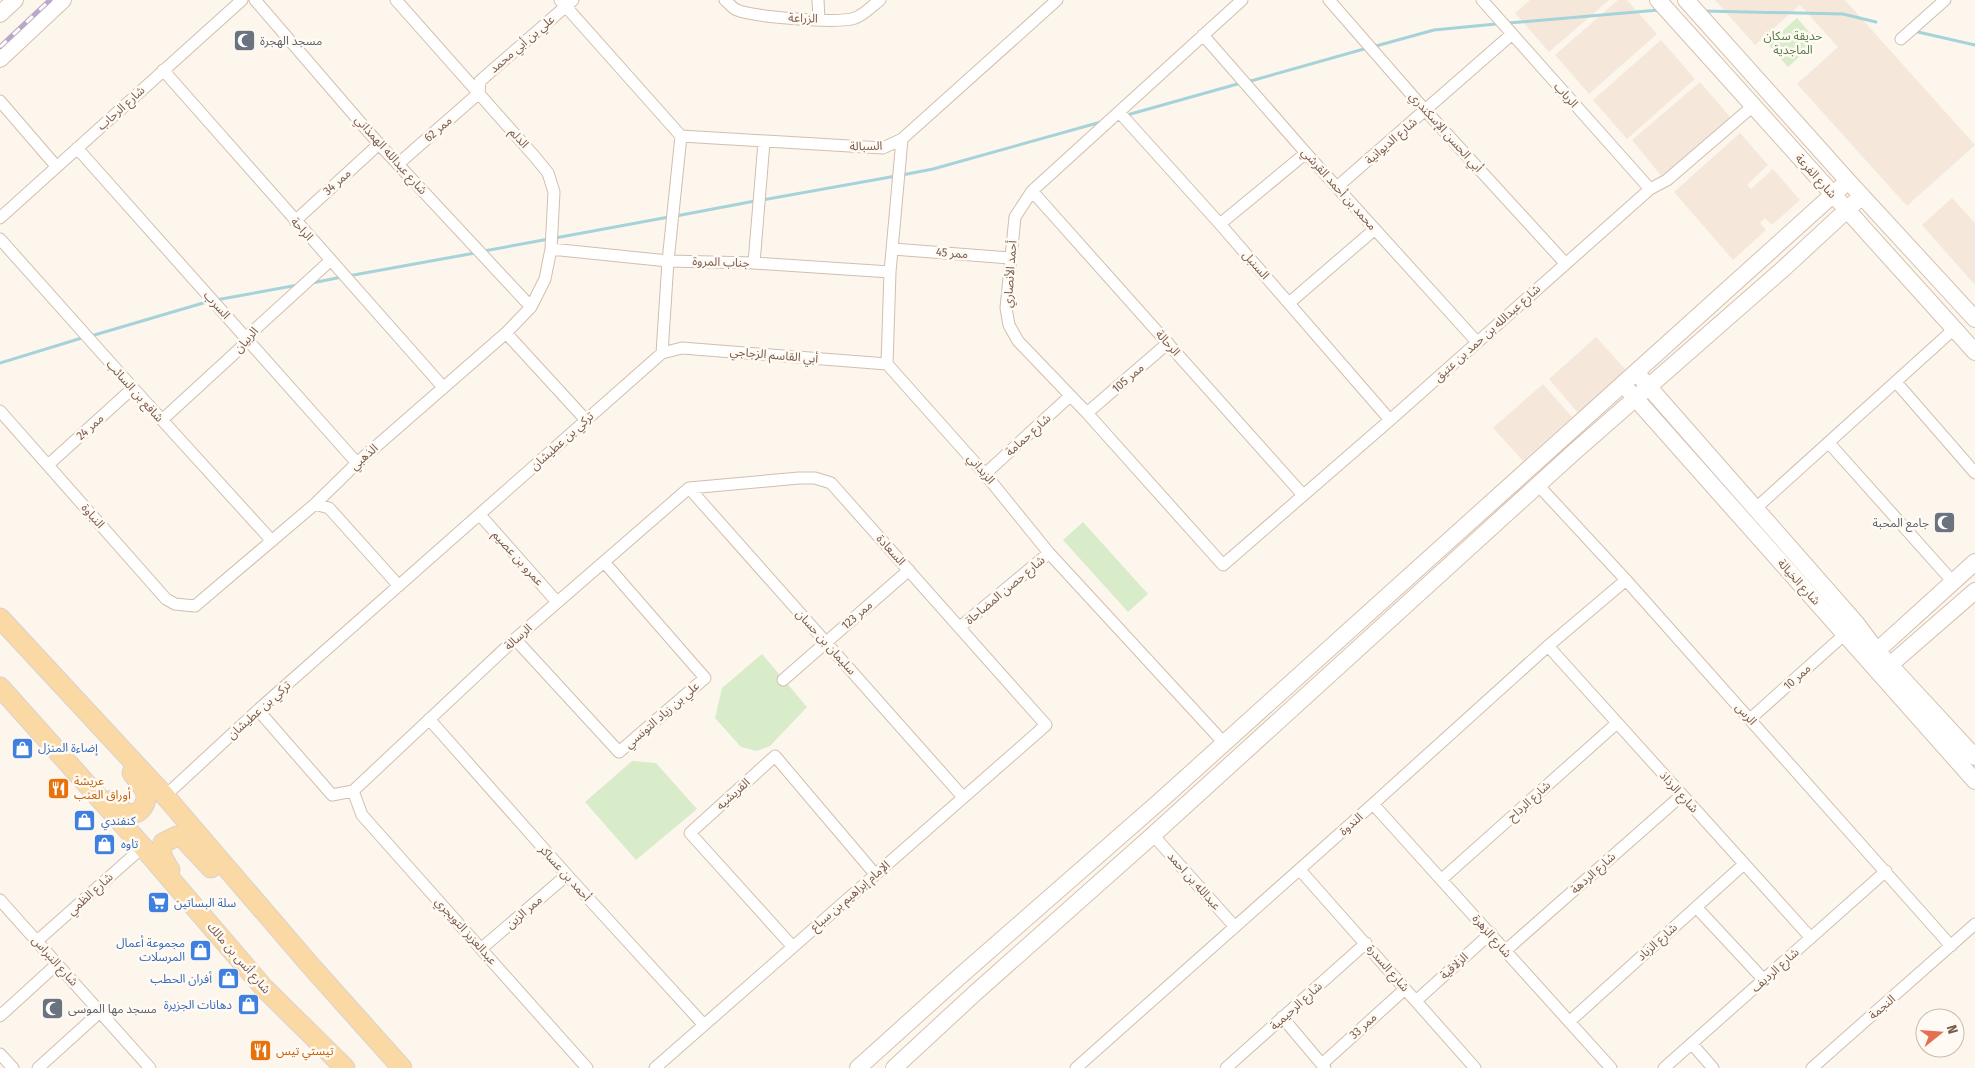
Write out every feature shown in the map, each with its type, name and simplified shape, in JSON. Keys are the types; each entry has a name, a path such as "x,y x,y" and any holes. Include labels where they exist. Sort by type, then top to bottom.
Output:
{"main road":[{"path":"0,618 165,796 310,965 402,1068"},
{"path":"25,716 65,751 123,811 130,814 144,807 146,800 144,789 53,677"},
{"name":"شارع أنس بن مالك","path":"0,687 143,847 264,988 344,1068"},
{"path":"264,988 162,857 163,842 177,836 183,838 271,930 310,965"}],"street":[{"path":"0,14 16,0"},
{"path":"0,59 63,0"},
{"name":"شارع الرحاب","path":"0,218 242,0"},
{"name":"شارع عبدالله الهمذاني","path":"255,0 379,144 531,307"},
{"name":"الدلم","path":"396,0 548,173 554,192 551,249 546,279 531,307"},
{"name":"الزراعة","path":"725,0 735,10 774,16 819,19 855,18 880,0"},
{"path":"818,0 819,19"},
{"name":"السبالة","path":"681,136 883,148 902,139 1058,0"},
{"name":"أحمد الأنصاري","path":"1223,565 1087,413 1018,341 1009,325 1006,308 1015,217 1032,191 1242,0"},
{"name":"أبي الحسن الإسكندري","path":"1329,0 1565,263"},
{"name":"الرباب","path":"1482,0 1650,189"},
{"name":"شارع الفرعة","path":"1658,0 1975,352"},
{"name":"شارع الفرعة","path":"1686,0 1975,319"},
{"path":"1901,39 1945,0"},
{"path":"566,2 681,136 668,260 662,353"},
{"name":"علي بن أبي محمد","path":"479,93 480,81 566,2"},
{"name":"شارع الديوانية","path":"1337,187 1512,34"},
{"name":"محمد بن أحمد القرشي","path":"1203,35 1306,153 1477,342"},
{"name":"الراحة","path":"163,70 443,387"},
{"name":"ممر 62","path":"398,164 479,93"},
{"path":"0,101 56,166"},
{"name":"شارع عبدالله بن حمد بن عتيق","path":"1223,565 1390,420 1650,189 1667,180 1753,106"},
{"name":"السنبل","path":"1119,112 1220,224 1390,420"},
{"path":"887,364 890,272 902,139"},
{"path":"754,263 764,142"},
{"name":"ممر 34","path":"295,221 379,144"},
{"name":"السرب","path":"77,148 357,463"},
{"path":"1220,224 1306,153"},
{"path":"858,1068 1146,814 1848,181"},
{"name":"الرحالة","path":"1032,191 1303,495"},
{"path":"894,1068 1538,485 1822,234 1862,196"},
{"path":"1806,219 1826,210 1831,214 1833,218 1822,234"},
{"path":"1289,303 1375,229"},
{"name":"شافع بن السائب","path":"0,239 272,540"},
{"name":"ممر 45","path":"893,248 1010,258"},
{"name":"جناب المروة","path":"551,249 668,260 754,263 890,272"},
{"name":"الربيان","path":"162,420 248,341 252,332 331,260"},
{"name":"الذهبي","path":"195,606 315,504 357,463 506,333 531,307"},
{"path":"1756,508 1954,329"},
{"path":"506,333 585,419"},
{"name":"ممر 105","path":"1087,413 1168,343"},
{"name":"أبي القاسم الزجاجي","path":"662,353 682,348 887,364"},
{"name":"تركي بن عطيشان","path":"165,796 258,710 480,515 585,419 662,353"},
{"name":"الزبداني","path":"887,364 985,474 1049,553 1224,743"},
{"name":"شارع الخيالة","path":"1636,371 1756,508 1849,631"},
{"path":"1896,382 1975,473"},
{"name":"شارع الخيالة","path":"1623,383 1909,695 1975,757"},
{"name":"ممر 24","path":"48,466 133,388"},
{"name":"شارع حمامة","path":"985,474 1070,396"},
{"path":"1655,419 1658,409 1662,408 1671,412"},
{"name":"النباوة","path":"0,412 166,599 181,605 195,606"},
{"path":"1829,443 1953,582"},
{"name":"السعادة","path":"689,488 799,478 815,478 831,483 1046,725"},
{"name":"الرس","path":"1538,485 1626,580 1951,946"},
{"name":"الرسالة","path":"353,791 515,639 689,488"},
{"name":"سليمان بن حسان","path":"689,488 964,797"},
{"path":"315,504 329,508 399,586"},
{"name":"عمرو بن عصيم","path":"480,515 557,602"},
{"name":"شارع حصن المضاحاة","path":"960,627 1049,553"},
{"name":"علي بن زياد التونسي","path":"515,639 619,752 705,678 604,562"},
{"path":"1872,655 1975,562"},
{"name":"ممر 123","path":"783,680 909,570"},
{"name":"الندوة","path":"1076,1068 1300,870 1548,646 1626,580"},
{"path":"1885,669 1975,591"},
{"name":"ممر 10","path":"1750,719 1849,631"},
{"name":"شارع الرذاذ","path":"1548,646 1810,938"},
{"name":"شارع الخيالة","path":"1909,695 1975,781"},
{"path":"258,710 332,795 353,791"},
{"name":"أحمد بن عساكر","path":"429,719 567,875 704,1025"},
{"name":"شارع الرداح","path":"1442,879 1617,723"},
{"name":"الإمام إبراهيم بن سباع","path":"655,1068 1046,725"},
{"name":"القريشيه","path":"793,946 690,833 775,756 875,874"},
{"name":"عبدالعزيز التويجري","path":"353,791 362,815 587,1068"},
{"name":"شارع الردهة","path":"1505,951 1682,795"},
{"name":"شارع الزهرة","path":"1373,804 1611,1068"},
{"name":"عبدالله بن احمد","path":"1153,835 1235,927"},
{"name":"شارع الظمي","path":"37,941 143,847"},
{"name":"شارع الزباد","path":"1570,1021 1744,864"},
{"name":"شارع السدرة","path":"1300,870 1405,989 1417,1000 1475,1068"},
{"name":"شارع الرديف","path":"1664,1068 1886,871"},
{"name":"ممر الزين","path":"482,948 567,875"},
{"name":"شارع النبراس","path":"0,900 150,1068"},
{"path":"1696,906 1764,980"},
{"name":"النجمة","path":"1812,1068 1975,924"},
{"name":"الزلاقية","path":"1417,1000 1490,933"},
{"name":"شارع الرحيمية","path":"1226,1068 1366,943"},
{"path":"0,1016 57,964"},
{"path":"959,977 960,985 964,991 968,994 974,994"},
{"name":"ممر 33","path":"1324,1066 1405,989"},
{"path":"937,998 944,996 950,998 953,1006 951,1016"},
{"path":"38,1068 100,1012"},
{"path":"1282,1017 1324,1066"},
{"path":"1692,1044 1713,1068"},
{"path":"0,1054 13,1068"}],"shaded area":[{"path":"1530,0 1609,0 1549,52 1515,13"},
{"path":"1618,0 1627,0 1657,34 1589,94 1555,55"},
{"path":"1715,0 1845,0 1975,145 1907,206 1797,84 1838,47 1800,5 1755,45"},
{"path":"1661,40 1695,79 1627,139 1593,100"},
{"path":"1700,82 1731,118 1662,177 1632,140"},
{"path":"1740,133 1768,165 1747,185 1751,189 1773,169 1800,200 1772,225 1765,218 1760,223 1766,230 1733,260 1674,192"},
{"path":"1952,198 1975,223 1975,285 1922,225"},
{"path":"1596,337 1626,370 1578,413 1549,379"},
{"path":"1543,384 1572,417 1523,461 1493,428"}],"green space":[{"name":"حديقة سكان الماجدية","path":"1797,18 1817,41 1788,67 1768,44"},
{"path":"1083,522 1148,594 1128,612 1063,540"},
{"path":"762,654 807,707 770,746 757,751 741,747 715,718 722,688"},
{"path":"632,761 656,763 697,809 636,860 585,802"}],"waterway":[{"path":"1509,23 1659,10"},
{"path":"1703,11 1843,14 1876,22"},
{"path":"1376,46 1434,30 1496,24"},
{"path":"1918,32 1975,45"},
{"path":"1247,82 1364,49"},
{"path":"1127,115 1241,83"},
{"path":"902,175 933,169 1101,122"},
{"path":"762,200 896,176"},
{"path":"676,216 755,201"},
{"path":"555,238 669,217"},
{"path":"484,251 549,239"},
{"path":"348,276 475,253"},
{"path":"312,283 342,277"},
{"path":"216,300 298,285"},
{"path":"91,336 210,301"},
{"path":"0,363 85,337"}],"railway":[{"path":"0,47 50,0"}],"place":[{"name":"مسجد الهجرة","path":"244,41"},
{"name":"جامع المحبة","path":"1945,523"},
{"name":"إضاءة المنزل","path":"22,748"},
{"name":"عريشة أوراق العنب","path":"58,788"},
{"name":"كنفندي","path":"85,821"},
{"name":"تاوه","path":"105,844"},
{"name":"سلة البساتين","path":"158,903"},
{"name":"مجموعة أعمال المرسلات","path":"201,950"},
{"name":"أفران الحطب","path":"228,979"},
{"name":"دهانات الجزيرة","path":"248,1005"},
{"name":"مسجد مها الموسى","path":"52,1009"},
{"name":"تيستي تيس","path":"260,1051"}]}
